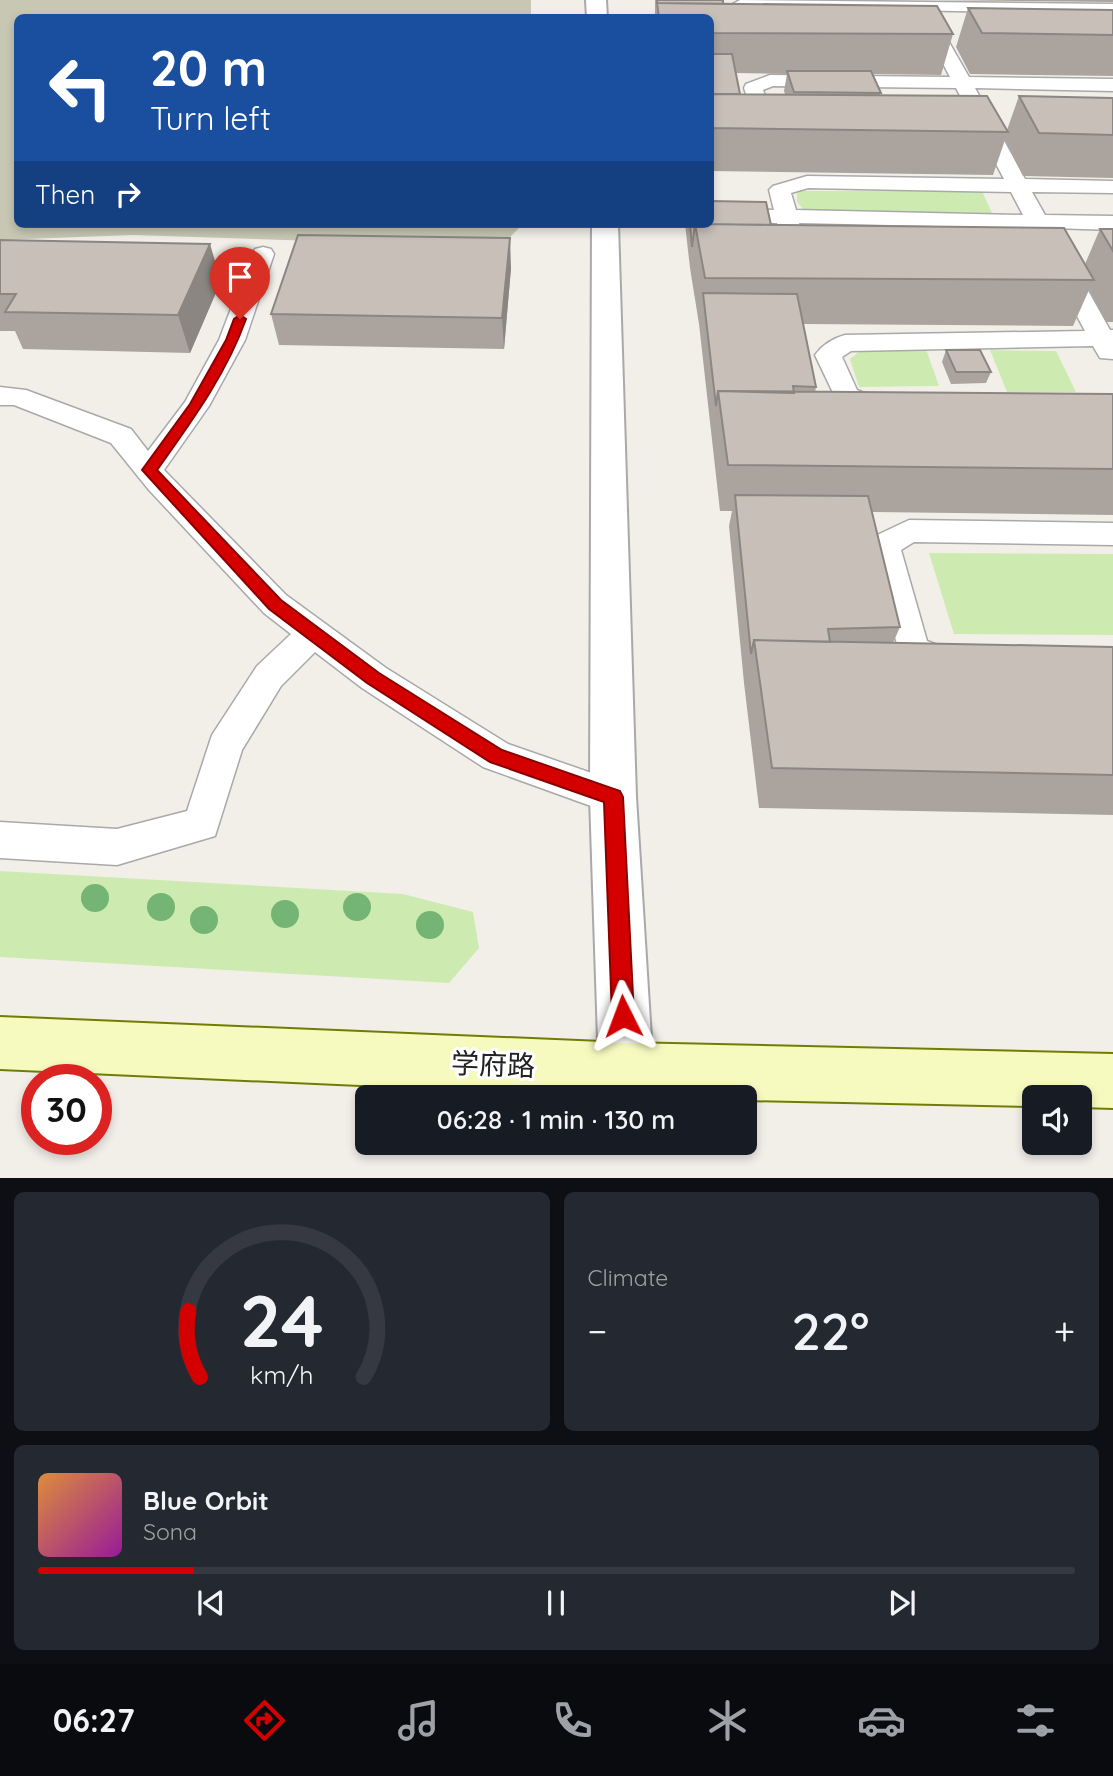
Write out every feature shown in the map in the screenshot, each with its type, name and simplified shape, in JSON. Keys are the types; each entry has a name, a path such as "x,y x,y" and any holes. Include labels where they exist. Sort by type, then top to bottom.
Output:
{"street":[{"path":"605,228 613,797 626,1070"},
{"name":"学府路","path":"0,1043 626,1070 1113,1081"}],"lane":[{"path":"763,35 750,35 739,30 737,6 751,2 918,2 1113,9"},
{"path":"918,2 1060,263 1109,345"},
{"path":"915,38 965,38"},
{"path":"798,127 785,127 764,119 753,88 770,80 1113,85"},
{"path":"959,128 1012,129"},
{"path":"831,262 804,262 795,254 780,190 807,182 1113,187"},
{"path":"714,215 1113,223"},
{"path":"149,470 196,406 232,340 263,254"},
{"path":"1033,263 1087,263"},
{"path":"901,413 888,413 846,395 828,355 845,343 1109,345"},
{"path":"0,396 17,396 121,436 149,470 275,604 373,678 496,756 613,797"},
{"path":"977,665 949,664 913,649 884,545 909,531 1113,534"},
{"path":"0,839 117,847 202,824 225,746 269,676 313,633"}],"shaded area":[{"path":"0,0 531,0 531,14 14,14 14,228 519,228 500,247 133,235 0,240"}],"green space":[{"path":"797,191 982,191 992,213 804,210 797,202"},
{"path":"926,349 939,386 859,387 850,359 859,352"},
{"path":"990,350 1056,351 1076,392 1007,392"},
{"path":"929,553 1113,554 1113,635 954,634"},
{"path":"0,871 403,894 473,912 479,948 449,983 0,957"}],"building":[{"path":"657,0 723,0 723,4 657,3"},
{"path":"657,3 937,6 953,34 714,33 714,14 658,14"},
{"path":"968,8 1113,10 1113,35 982,33"},
{"path":"714,54 732,54 740,94 714,94"},
{"path":"787,71 871,71 881,93 794,92"},
{"path":"714,94 987,96 1008,132 714,128"},
{"path":"1019,96 1113,98 1113,135 1039,133"},
{"path":"714,201 766,202 771,225 714,224"},
{"path":"714,224 1064,228 1094,280 705,278 696,228 714,228"},
{"path":"690,228 694,228 692,247"},
{"path":"1100,229 1113,229 1113,251"},
{"path":"298,235 510,238 502,318 271,314"},
{"path":"0,240 210,244 178,315 5,312 16,294 0,294"},
{"path":"703,293 797,294 816,387 793,386 794,393 718,391 716,406"},
{"path":"946,350 980,350 991,372 956,372"},
{"path":"718,391 1113,394 1113,469 728,465"},
{"path":"735,495 868,496 900,627 828,629 830,642 754,640 751,654"},
{"path":"754,640 1113,647 1113,775 772,768"}],"route":[{"path":"240,319 232,340 196,406 149,470 275,604 373,678 496,756 613,797 623,1016"}]}
